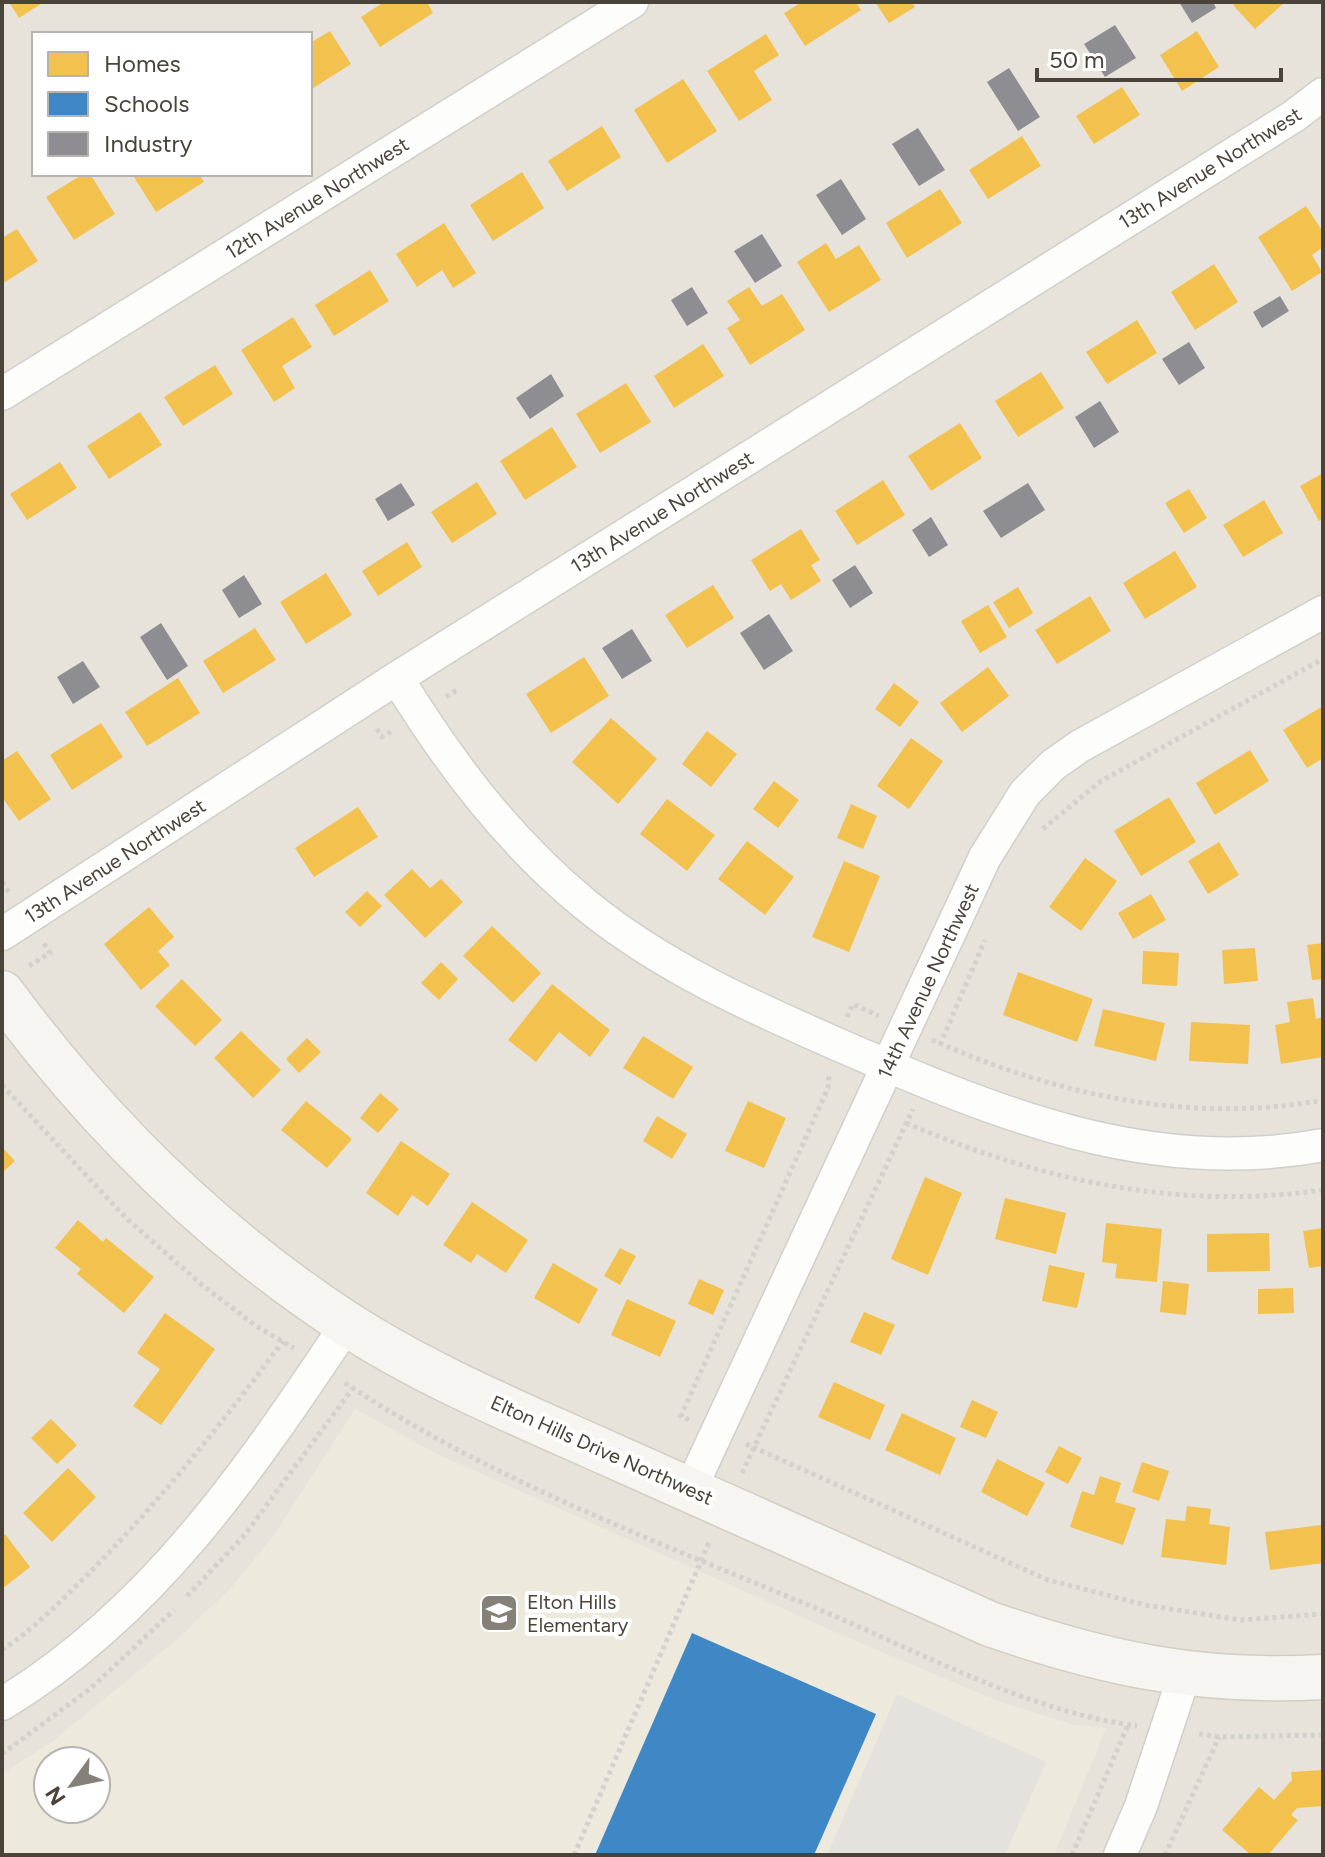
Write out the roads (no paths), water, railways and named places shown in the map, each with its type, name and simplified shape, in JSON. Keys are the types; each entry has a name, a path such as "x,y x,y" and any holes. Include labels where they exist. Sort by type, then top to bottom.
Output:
{"main road":[{"name":"Elton Hills Drive Northwest","path":"2,993 63,1073 141,1160 235,1242 347,1324 470,1391 990,1624 1057,1647 1116,1662 1254,1681 1323,1677"}],"street":[{"name":"12th Avenue Northwest","path":"2,394 632,2"},
{"name":"13th Avenue Northwest","path":"2,934 397,678 1294,116 1323,94"},
{"name":"14th Avenue Northwest","path":"690,1490 985,857 1025,793 1080,746 1323,612"},
{"path":"397,678 440,749 473,793 513,837 587,905 704,983 992,1110 1131,1147 1192,1153 1242,1153 1323,1145"},
{"path":"2,1704 47,1677 97,1637 181,1554 271,1439 347,1324"},
{"path":"1120,1855 1141,1806 1185,1673"}],"place":[{"name":"Elton Hills Elementary","path":"499,1613"}]}
